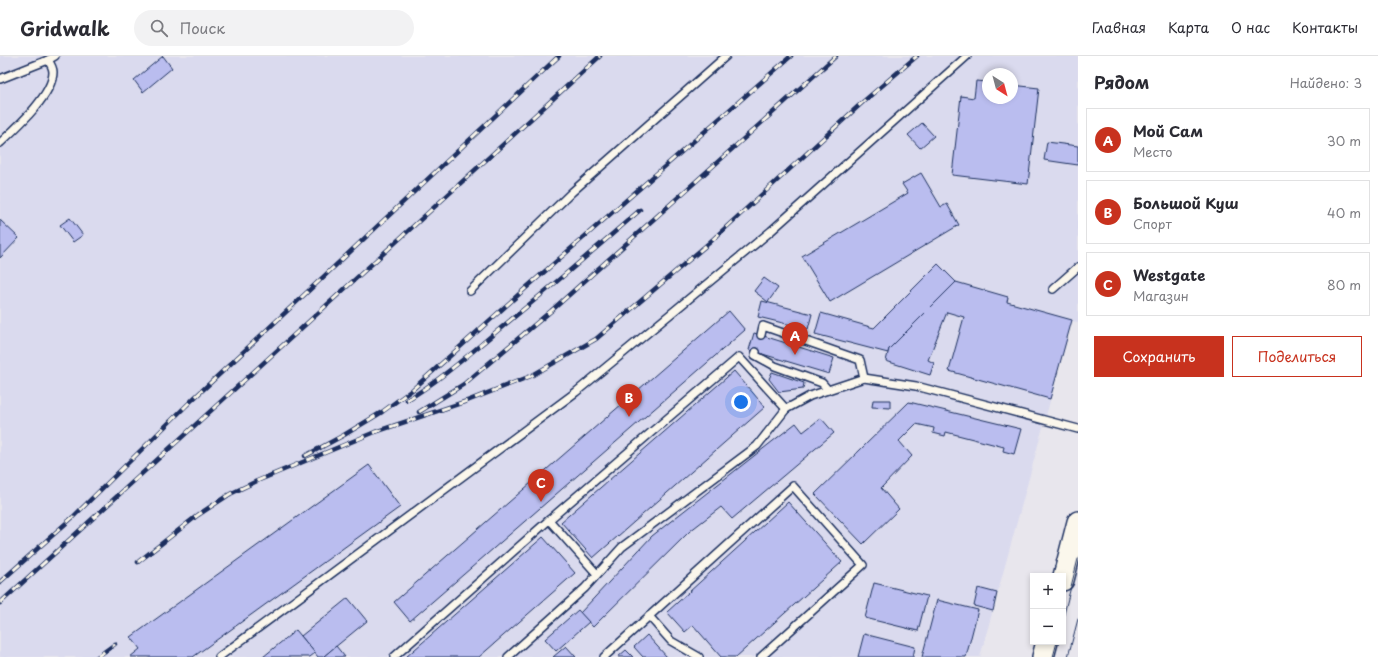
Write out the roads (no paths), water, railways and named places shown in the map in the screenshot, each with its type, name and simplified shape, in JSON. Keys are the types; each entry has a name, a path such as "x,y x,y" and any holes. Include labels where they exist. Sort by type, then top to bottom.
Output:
{"main road":[{"path":"1065,573 1078,522"},
{"path":"1043,657 1046,645"}],"lane":[{"path":"0,79 55,56"},
{"path":"470,291 572,192 726,56"},
{"path":"219,657 576,392 771,231 967,56"},
{"path":"0,143 36,108 50,85 53,71 48,60"},
{"path":"1053,289 1078,267"},
{"path":"761,335 763,326 860,360 864,378"},
{"path":"756,352 756,356 775,366 822,383 828,390"},
{"path":"394,657 549,520 738,357 786,409"},
{"path":"508,657 585,588 622,547 756,446 786,409 810,396 864,378 916,386 1078,429"},
{"path":"604,657 793,486 863,565 763,656"},
{"path":"549,520 597,574"},
{"path":"649,616 671,642 699,657"}],"tram line":[{"path":"1065,609 1078,559"},
{"path":"1068,657 1078,619"},
{"path":"1053,657 1056,645"}],"railway":[{"path":"0,582 73,517 192,400 559,56"},
{"path":"0,603 600,56"},
{"path":"305,456 382,412 412,390 527,287 791,56"},
{"path":"419,412 464,384 551,311 836,56"},
{"path":"138,562 198,515 230,494 257,481 375,432 467,401 531,376 596,339 709,243 864,101 917,56"},
{"path":"407,400 430,385 464,359 551,287 640,210"},
{"path":"97,657 115,644"}],"place":[{"name":"Мой Сам","path":"795,355"},
{"name":"Большой Куш","path":"629,417"},
{"name":"Westgate","path":"541,502"}]}
